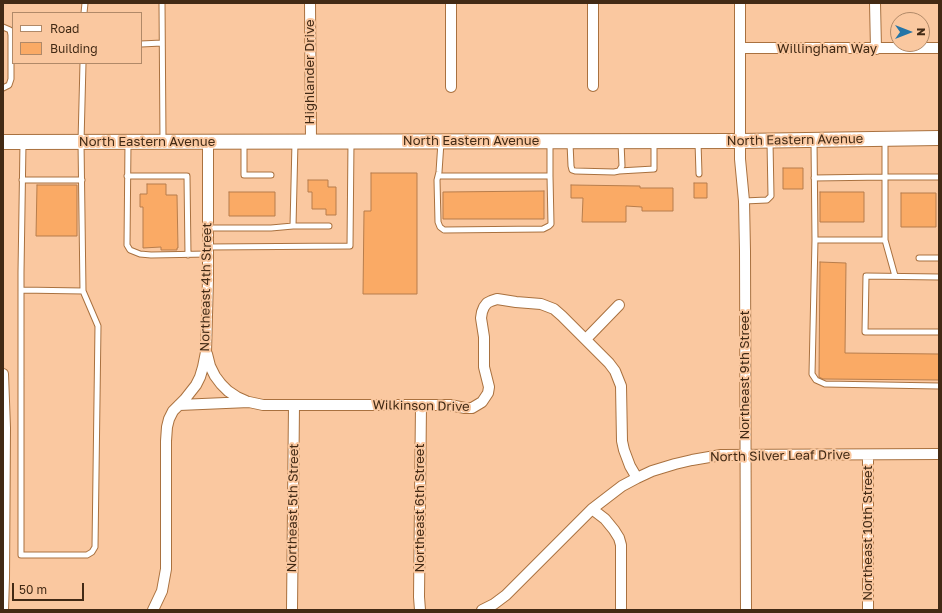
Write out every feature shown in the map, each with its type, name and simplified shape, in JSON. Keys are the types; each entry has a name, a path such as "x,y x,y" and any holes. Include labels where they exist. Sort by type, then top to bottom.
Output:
{"main road":[{"name":"North Eastern Avenue","path":"3,142 770,141 939,138"}],"street":[{"name":"Highlander Drive","path":"310,3 311,141"},
{"path":"451,3 451,87"},
{"path":"593,3 593,86"},
{"name":"Northeast 9th Street","path":"740,3 740,159 744,201 746,251 746,610"},
{"path":"875,3 876,49"},
{"name":"Willingham Way","path":"740,48 939,48"},
{"name":"Northeast 4th Street","path":"153,610 162,591 166,569 168,419 173,411 191,391 200,377 206,352 208,142"},
{"name":"Wilkinson Drive","path":"179,405 249,402 263,405 450,405 472,408 482,402 488,392 489,387 484,367 484,337 481,318 484,307 491,300 497,299 541,304 548,306 562,316 586,339 609,363 620,380 622,440 630,466 637,478"},
{"path":"586,339 619,305"},
{"path":"206,352 210,366 221,384 236,397 249,402"},
{"path":"3,374 5,428 3,610"},
{"name":"Northeast 5th Street","path":"292,610 294,405"},
{"name":"Northeast 6th Street","path":"420,610 421,405"},
{"name":"North Silver Leaf Drive","path":"482,610 494,604 506,595 592,508 622,486 637,478 663,468 692,460 721,455 939,454"},
{"name":"Northeast 10th Street","path":"868,455 868,610"},
{"path":"592,508 605,519 614,530 621,545 621,610"}],"lane":[{"path":"162,3 163,142"},
{"path":"3,27 10,30 11,35 11,78 9,84 3,88"},
{"path":"142,44 162,43"},
{"path":"23,142 21,290 21,555 88,555 95,547 98,326 83,291 81,142 83,64"},
{"path":"886,139 886,240 895,276"},
{"path":"814,140 815,240 812,374 816,380 825,384 939,386"},
{"path":"293,226 294,141"},
{"path":"128,142 127,245 130,250 151,256 188,255 208,250 350,246 351,141"},
{"path":"441,141 439,176 437,180 438,222 440,227 444,230 542,229 551,224 550,141"},
{"path":"570,141 572,170 583,172 614,172 654,169 654,141"},
{"path":"619,171 622,166 621,141"},
{"path":"698,141 699,174"},
{"path":"744,201 767,200 771,196 770,141"},
{"path":"244,142 244,175 271,175"},
{"path":"127,176 188,176 188,255"},
{"path":"439,176 550,176"},
{"path":"814,178 939,177"},
{"path":"22,180 82,180"},
{"path":"208,228 329,226"},
{"path":"815,240 886,240"},
{"path":"919,258 939,258"},
{"path":"939,276 866,276 865,332 939,332"},
{"path":"21,290 83,291"}],"building":[{"path":"783,168 803,168 803,189 783,189"},
{"path":"371,173 417,173 417,294 363,294 364,211 371,211"},
{"path":"308,180 328,180 328,187 336,187 336,215 326,215 326,209 312,209 312,192 308,192"},
{"path":"694,183 707,183 707,198 694,198"},
{"path":"147,184 166,184 166,195 177,195 177,250 161,250 161,247 143,248 143,207 140,207 140,194 147,194"},
{"path":"37,185 77,185 77,236 36,236"},
{"path":"571,185 673,188 673,211 642,211 642,207 626,206 626,222 582,222 583,198 571,198"},
{"path":"544,191 544,219 443,219 443,192"},
{"path":"229,192 275,192 275,216 229,216"},
{"path":"820,192 864,192 864,222 820,222"},
{"path":"901,193 936,193 936,227 901,227"},
{"path":"820,262 846,263 845,353 939,354 939,380 823,379 819,377"}]}
